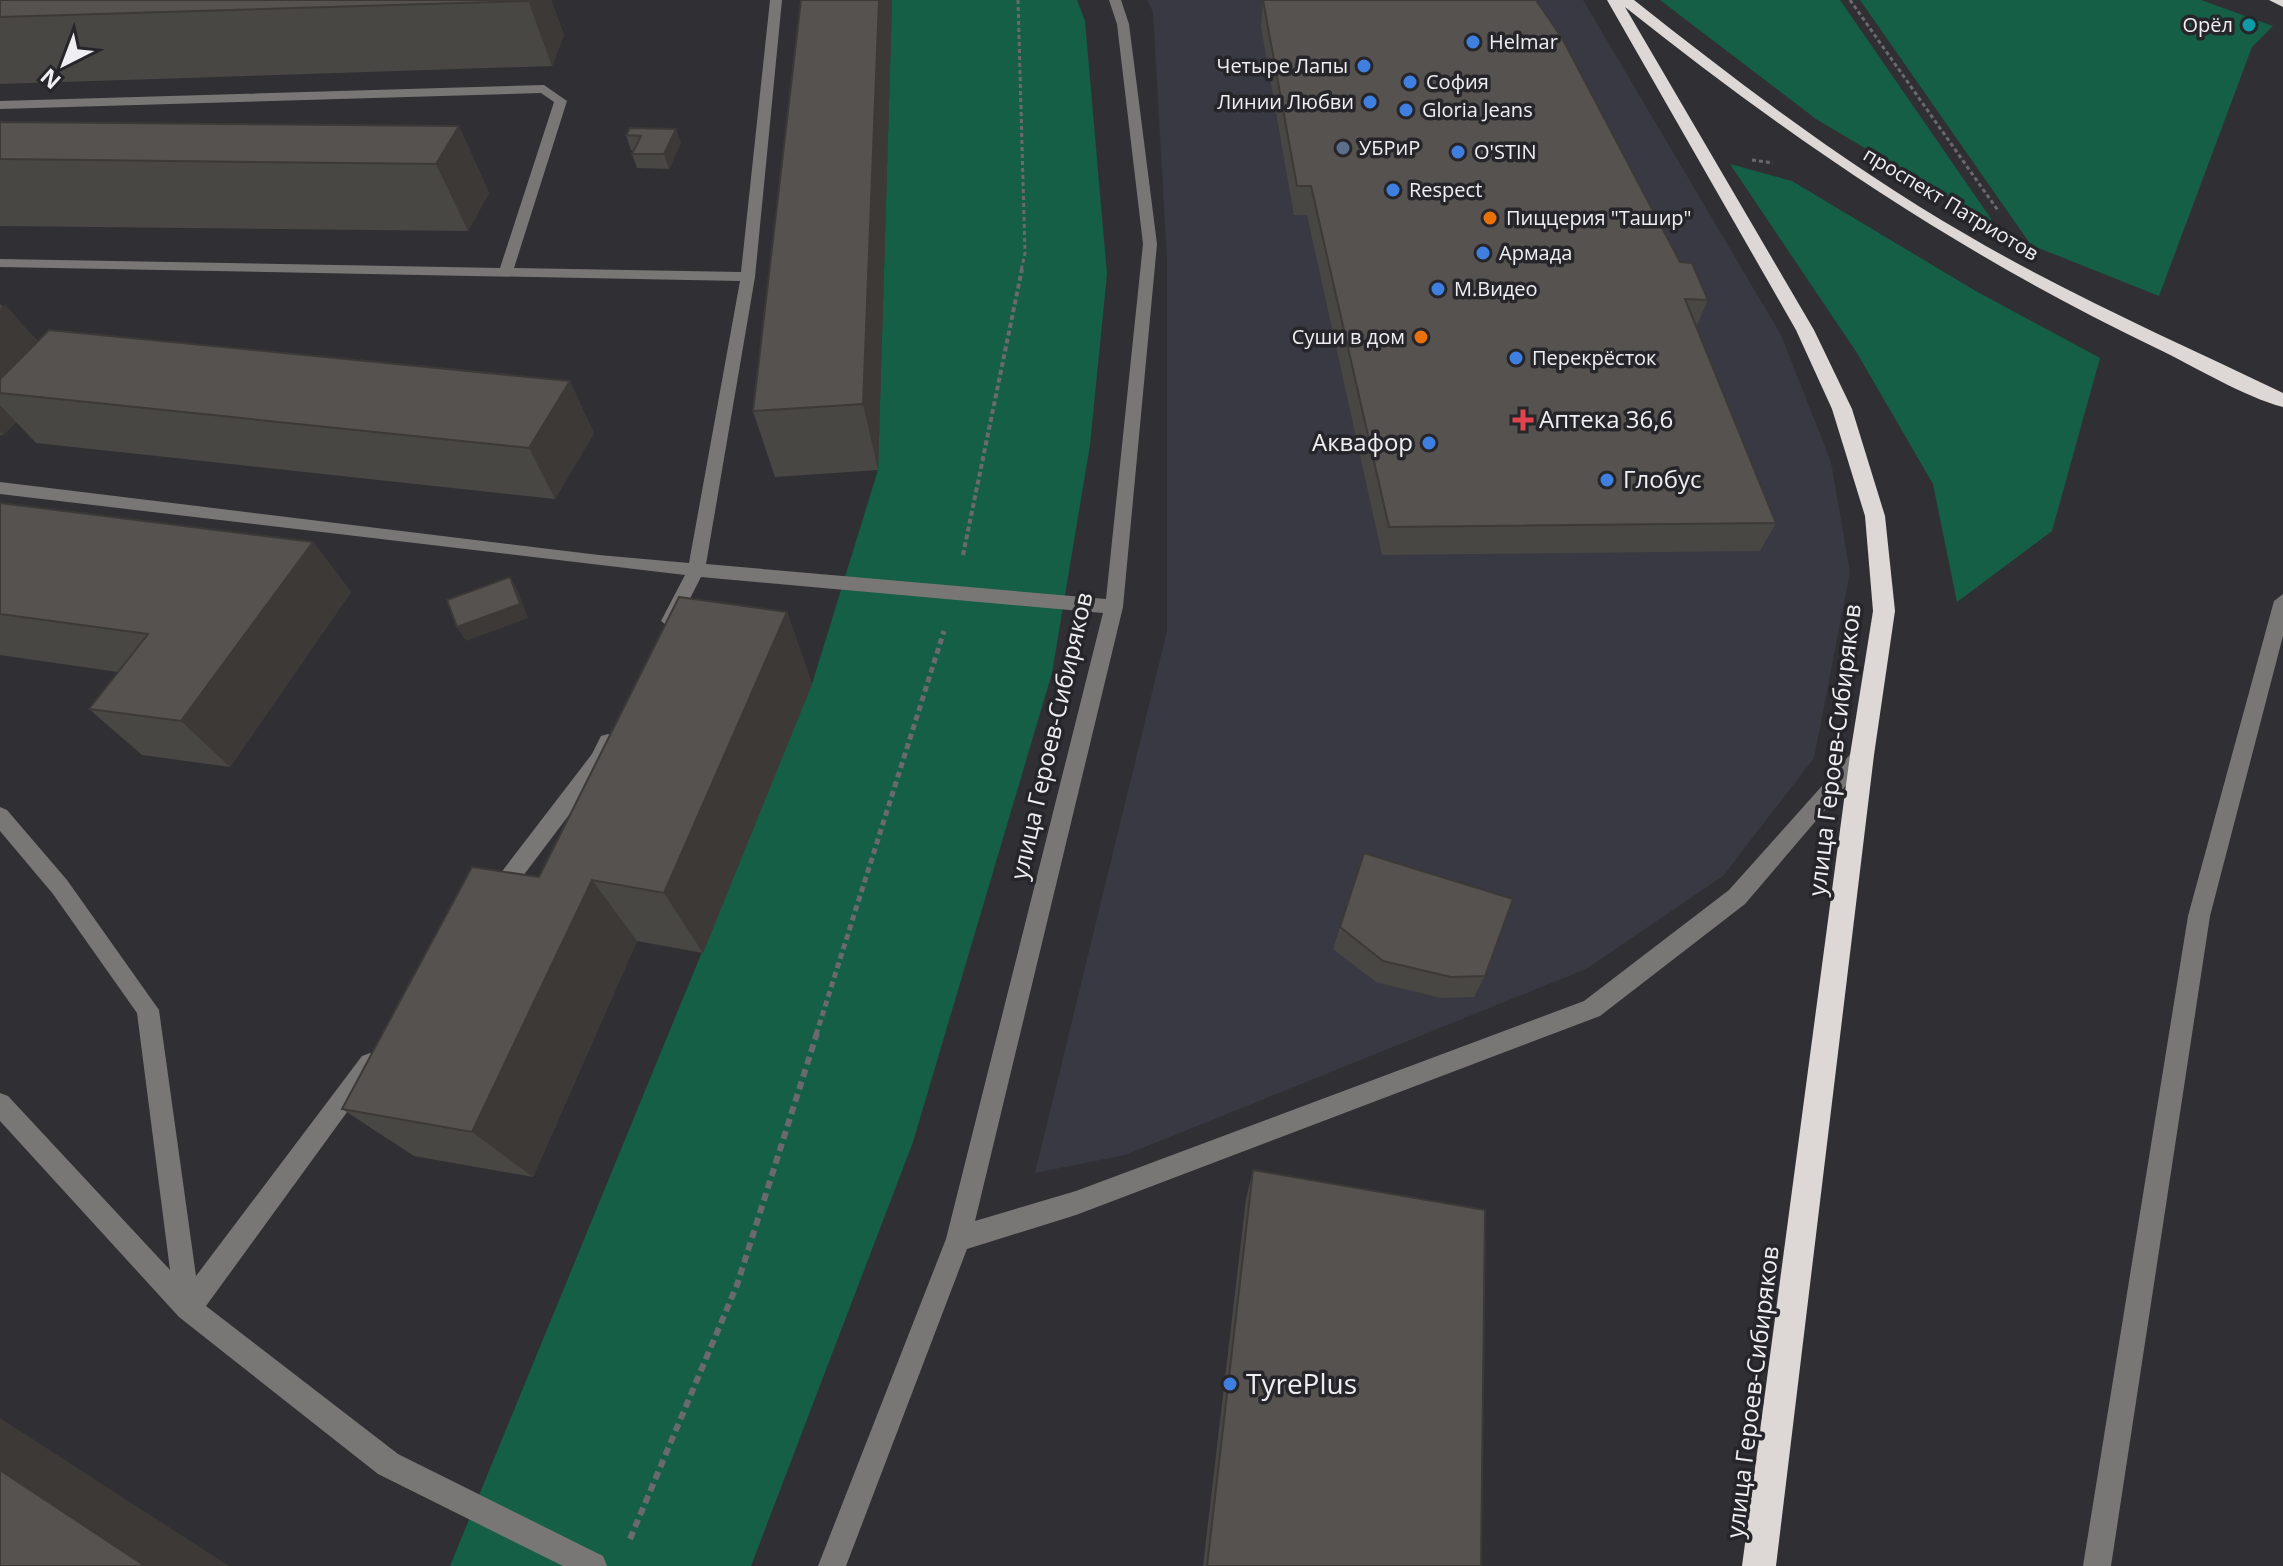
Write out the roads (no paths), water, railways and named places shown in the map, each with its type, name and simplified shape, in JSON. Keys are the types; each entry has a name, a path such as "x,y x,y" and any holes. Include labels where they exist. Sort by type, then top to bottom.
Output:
{"highway":[{"name":"улица Героев-Сибиряков","path":"1614,0 1805,330 1842,409 1875,516 1884,611 1862,755 1759,1566"},
{"name":"проспект Патриотов","path":"1625,0 1717,74 1856,174 2010,267 2283,401"},
{"path":"2276,0 2283,3"}],"street":[{"path":"661,637 696,570 748,277 776,0"},
{"name":"улица Героев-Сибиряков","path":"832,1566 958,1239 1114,607 1150,244 1123,24 1115,0"},
{"path":"0,105 544,89 561,101 506,272"},
{"path":"0,263 748,277"},
{"path":"0,488 696,570 1114,607"},
{"path":"2097,1566 2199,916 2283,601"},
{"path":"488,906 599,760 620,719"},
{"path":"958,1239 1076,1203 1592,1009 1737,897 1862,755"},
{"path":"0,816 60,887 148,1010 188,1308"},
{"path":"188,1308 386,1043"},
{"path":"0,1104 188,1308 388,1464 593,1566"}],"place":[{"name":"Орёл","path":"2249,25"},
{"name":"Helmar","path":"1473,42"},
{"name":"Четыре Лапы","path":"1364,66"},
{"name":"София","path":"1410,82"},
{"name":"Линии Любви","path":"1370,102"},
{"name":"Gloria Jeans","path":"1406,110"},
{"name":"УБРиР","path":"1343,148"},
{"name":"O'STIN","path":"1458,152"},
{"name":"Respect","path":"1393,190"},
{"name":"Пиццерия \"Ташир\"","path":"1490,218"},
{"name":"Армада","path":"1483,253"},
{"name":"М.Видео","path":"1438,289"},
{"name":"Суши в дом","path":"1421,337"},
{"name":"Перекрёсток","path":"1516,358"},
{"name":"Аптека 36,6","path":"1523,420"},
{"name":"Аквафор","path":"1429,443"},
{"name":"Глобус","path":"1607,480"},
{"name":"TyrePlus","path":"1230,1384"}]}
